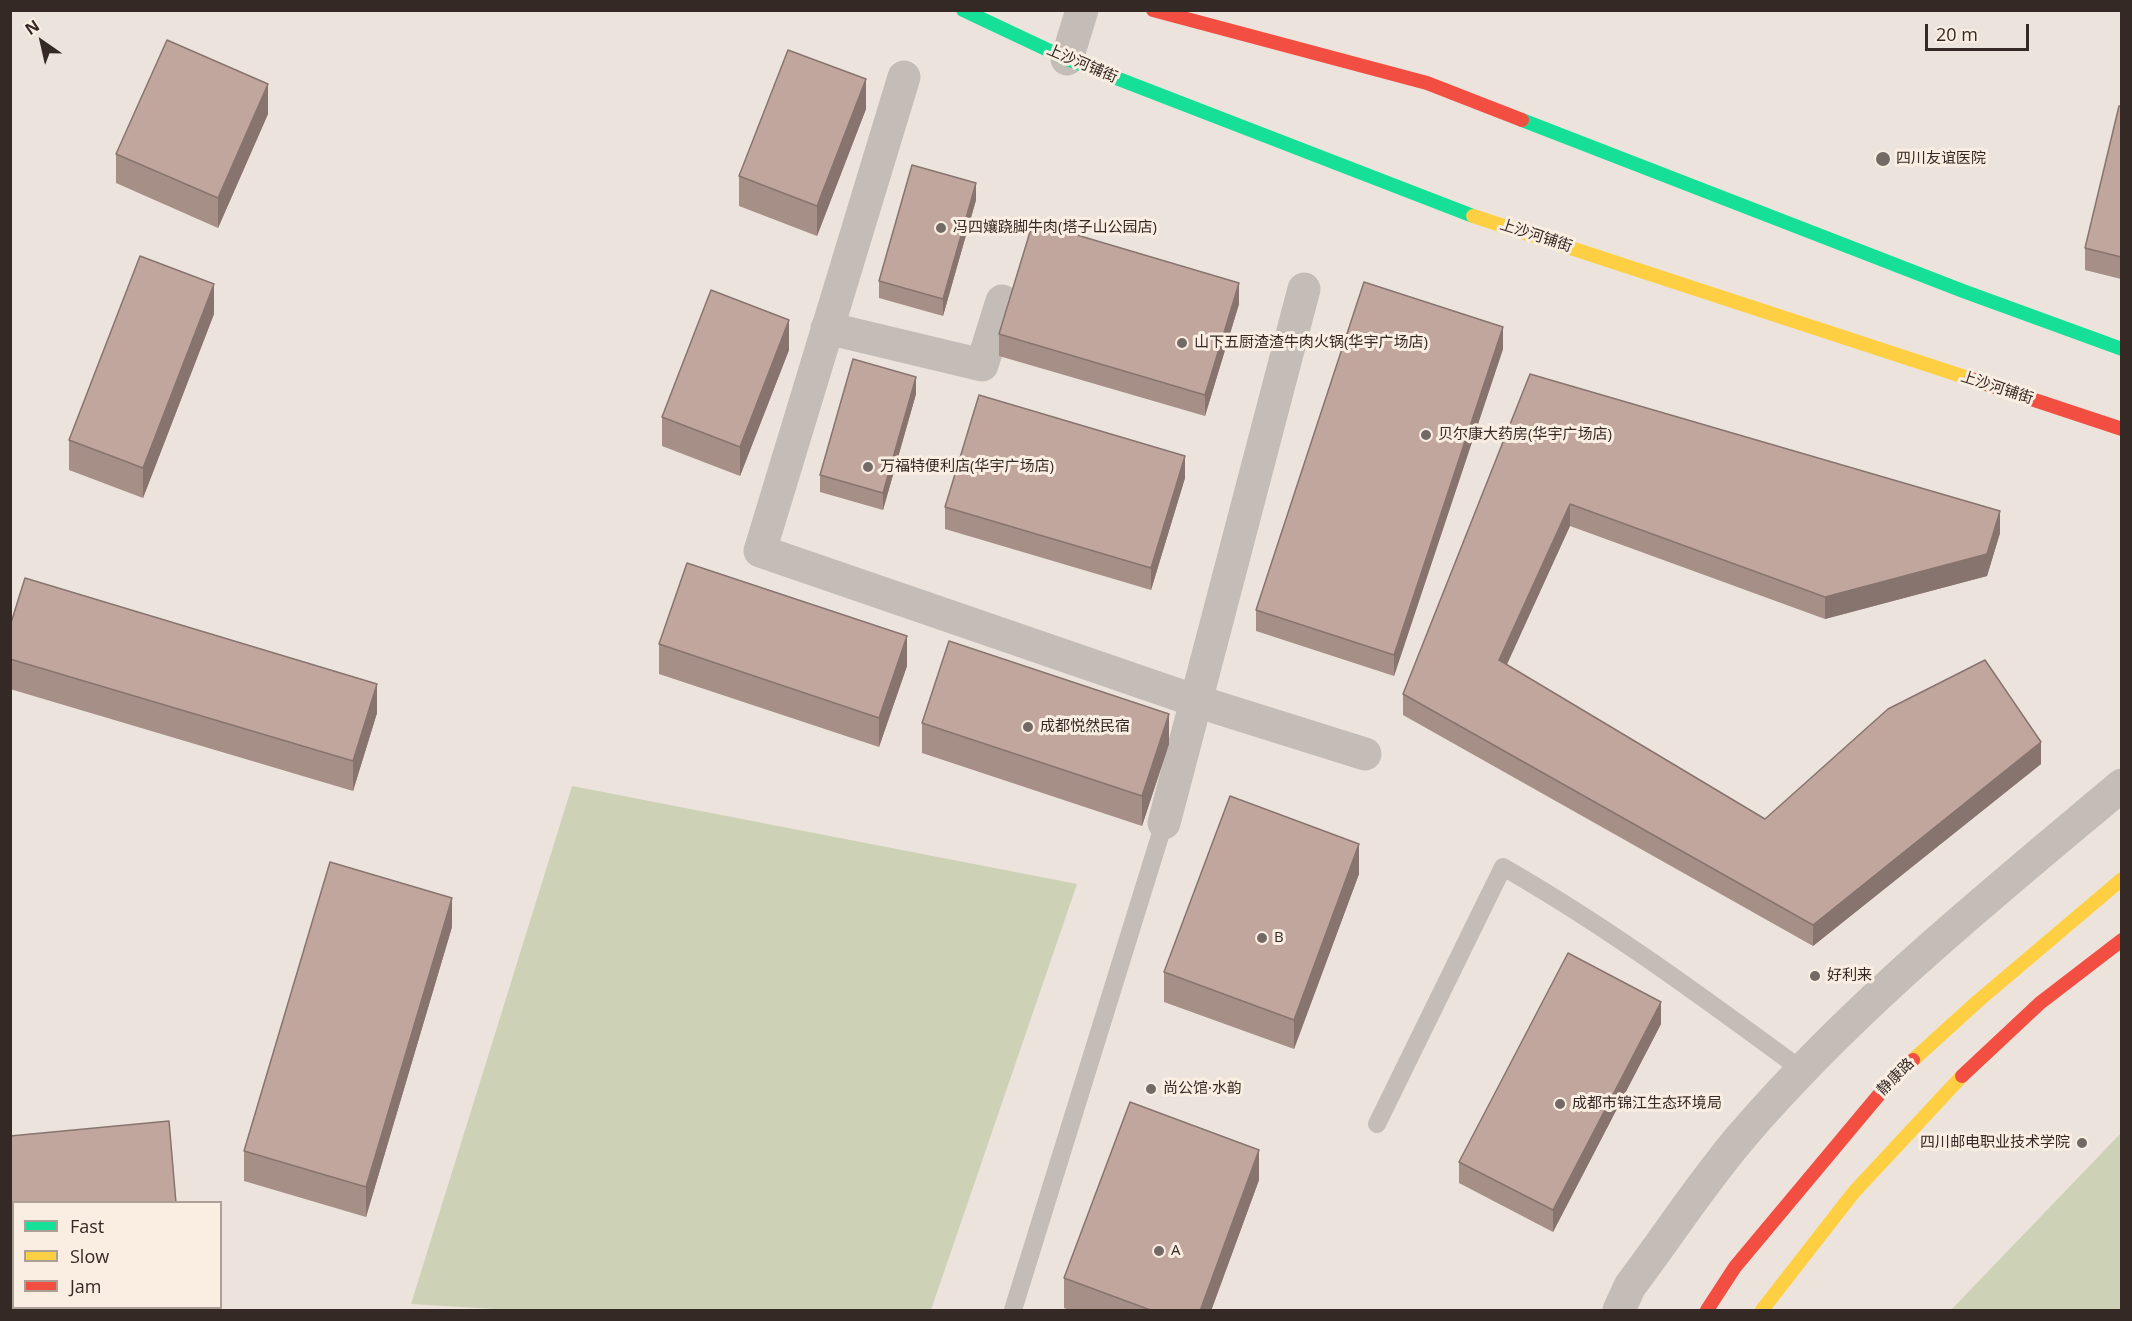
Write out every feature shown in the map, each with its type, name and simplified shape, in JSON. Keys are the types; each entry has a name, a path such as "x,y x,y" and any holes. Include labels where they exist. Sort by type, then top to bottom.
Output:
{"main road":[{"name":"上沙河铺街","path":"963,10 1067,59 1436,204 2121,429"},
{"path":"1153,10 1427,83 1952,287 2121,349"},
{"name":"静康路","path":"1707,1311 1735,1267 1888,1084 1978,1001 2121,879"},
{"path":"1762,1311 1814,1240 1911,1128 2029,1013 2121,940"}],"street":[{"path":"1067,59 1082,10"},
{"path":"904,77 760,551 1196,701 1365,754"},
{"path":"1164,823 1304,289"},
{"path":"827,328 982,365 1002,301"},
{"path":"1619,1311 1630,1286 1741,1137 1831,1039 1963,918 2121,784"}],"lane":[{"path":"1013,1311 1164,823"},
{"path":"1377,1124 1503,867 1557,898 1802,1070"}],"green space":[{"path":"572,786 1077,884 931,1310 512,1310 411,1304"},
{"path":"2121,1133 2121,1310 1951,1310"}],"building":[{"path":"167,40 268,84 218,198 116,154"},
{"path":"788,50 866,79 817,206 739,176"},
{"path":"2119,106 2121,106 2121,257 2085,248"},
{"path":"912,165 976,183 943,299 879,281"},
{"path":"1033,222 1239,283 1205,395 999,334"},
{"path":"140,256 214,284 143,468 69,440"},
{"path":"1364,282 1503,327 1394,655 1256,610"},
{"path":"711,290 789,320 740,447 662,417"},
{"path":"853,359 916,377 883,493 820,475"},
{"path":"1530,374 2000,511 1987,554 1825,597 1570,504 1499,660 1765,819 1888,709 1985,660 2041,742 1813,925 1403,694"},
{"path":"979,395 1185,456 1151,568 945,507"},
{"path":"687,563 907,636 879,718 659,644"},
{"path":"25,578 377,684 353,761 10,659 10,626"},
{"path":"949,641 1169,714 1142,796 922,723"},
{"name":"B","path":"1230,796 1359,844 1294,1020 1164,972"},
{"path":"330,862 452,898 366,1187 244,1151"},
{"name":"成都市锦江生态环境局","path":"1568,953 1661,1002 1553,1210 1459,1162"},
{"name":"A","path":"1130,1102 1259,1150 1200,1311 1153,1311 1064,1278"},
{"path":"169,1121 176,1201 12,1201 12,1238 10,1238 10,1136"}],"traffic: fast":[{"path":"963,10 1067,59 1473,216"},
{"path":"1522,120 1963,291 2122,349"}],"traffic: slow":[{"path":"1473,216 1971,379"},
{"path":"1913,1060 1978,1001 2122,879"},
{"path":"1762,1310 1854,1192 1962,1076"}],"traffic: jam":[{"path":"1153,10 1427,83 1522,120"},
{"path":"1971,379 2122,429"},
{"path":"1962,1076 2040,1003 2122,940"},
{"path":"1707,1310 1735,1267 1888,1084 1913,1060"}],"place":[{"name":"四川友谊医院","path":"1883,159"},
{"name":"冯四孃跷脚牛肉(塔子山公园店)","path":"941,228"},
{"name":"山下五厨渣渣牛肉火锅(华宇广场店)","path":"1182,343"},
{"name":"贝尔康大药房(华宇广场店)","path":"1426,435"},
{"name":"万福特便利店(华宇广场店)","path":"868,467"},
{"name":"成都悦然民宿","path":"1028,727"},
{"name":"B","path":"1262,938"},
{"name":"好利来","path":"1815,976"},
{"name":"尚公馆·水韵","path":"1151,1089"},
{"name":"成都市锦江生态环境局","path":"1560,1104"},
{"name":"四川邮电职业技术学院","path":"2082,1143"},
{"name":"A","path":"1159,1251"}]}
